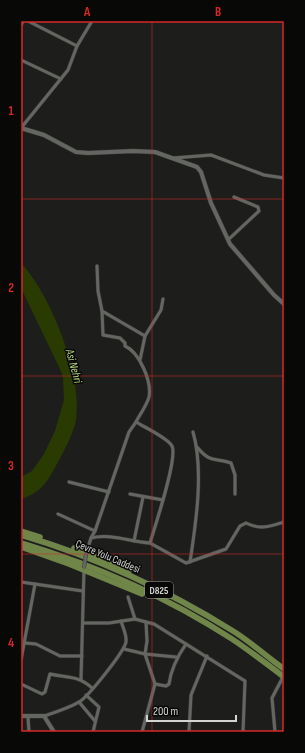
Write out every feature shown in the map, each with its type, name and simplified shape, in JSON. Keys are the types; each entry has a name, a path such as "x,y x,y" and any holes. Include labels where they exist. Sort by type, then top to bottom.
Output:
{"highway":[{"path":"21,531 86,553 150,582 183,603"},
{"name":"Çevre Yolu Caddesi","path":"21,535 64,548 129,575 234,632 284,669"},
{"name":"Çevre Yolu Caddesi","path":"21,543 62,555 126,582 232,639 284,676"},
{"path":"21,547 84,569 165,602"}],"street":[{"path":"21,25 24,21"},
{"path":"28,21 77,46"},
{"path":"92,21 77,46 68,70 21,128 44,134 76,152 155,152 197,167 201,172 211,203 230,244 274,295 284,304"},
{"path":"21,60 61,79"},
{"path":"172,158 210,155 264,175 284,178"},
{"path":"229,239 259,211 258,207 234,197"},
{"path":"81,679 83,591 86,553 109,492 129,432 150,395 150,389 140,360 131,349 125,346 126,343 120,338 103,335 97,266"},
{"path":"140,360 145,336 161,310 163,299"},
{"path":"102,311 145,336"},
{"path":"136,422 172,446 173,450 169,478 150,543"},
{"path":"190,562 197,493 197,447 193,432"},
{"path":"197,447 203,455 213,461 231,463 235,475 235,494"},
{"path":"69,482 109,492"},
{"path":"130,494 163,500"},
{"path":"134,541 143,497"},
{"path":"58,514 95,531"},
{"path":"91,538 112,536 150,543 182,562 190,562 226,549 240,526 246,523 257,528 268,527 284,522"},
{"path":"21,582 83,591"},
{"path":"21,660 23,640 35,584"},
{"path":"128,597 135,619"},
{"path":"83,622 135,619 154,624 245,681 243,732"},
{"path":"21,716 44,716 79,702 115,662 124,649 126,636 121,621"},
{"path":"142,732 156,684 145,654 147,642 146,622"},
{"path":"23,640 36,644 60,656 82,656"},
{"path":"156,684 166,686 169,684 171,671 176,657 186,644"},
{"path":"124,649 145,654 176,657"},
{"path":"189,732 191,696 207,656"},
{"path":"21,684 42,694 45,692 50,674 81,679 92,688"},
{"path":"275,732 272,698 284,676"},
{"path":"86,695 99,707 92,732"},
{"path":"79,702 95,721"},
{"path":"44,716 54,732"},
{"path":"28,717 29,732"}],"shaded area":[{"path":"21,263 43,295 62,337 70,359 75,381 77,402 76,420 73,431 51,474 40,489 35,493 21,499 21,477 32,471 44,454 55,431 64,400 63,377 60,369 21,288"}],"water label":[{"name":"Asi Nehri","path":"74,366"}]}
